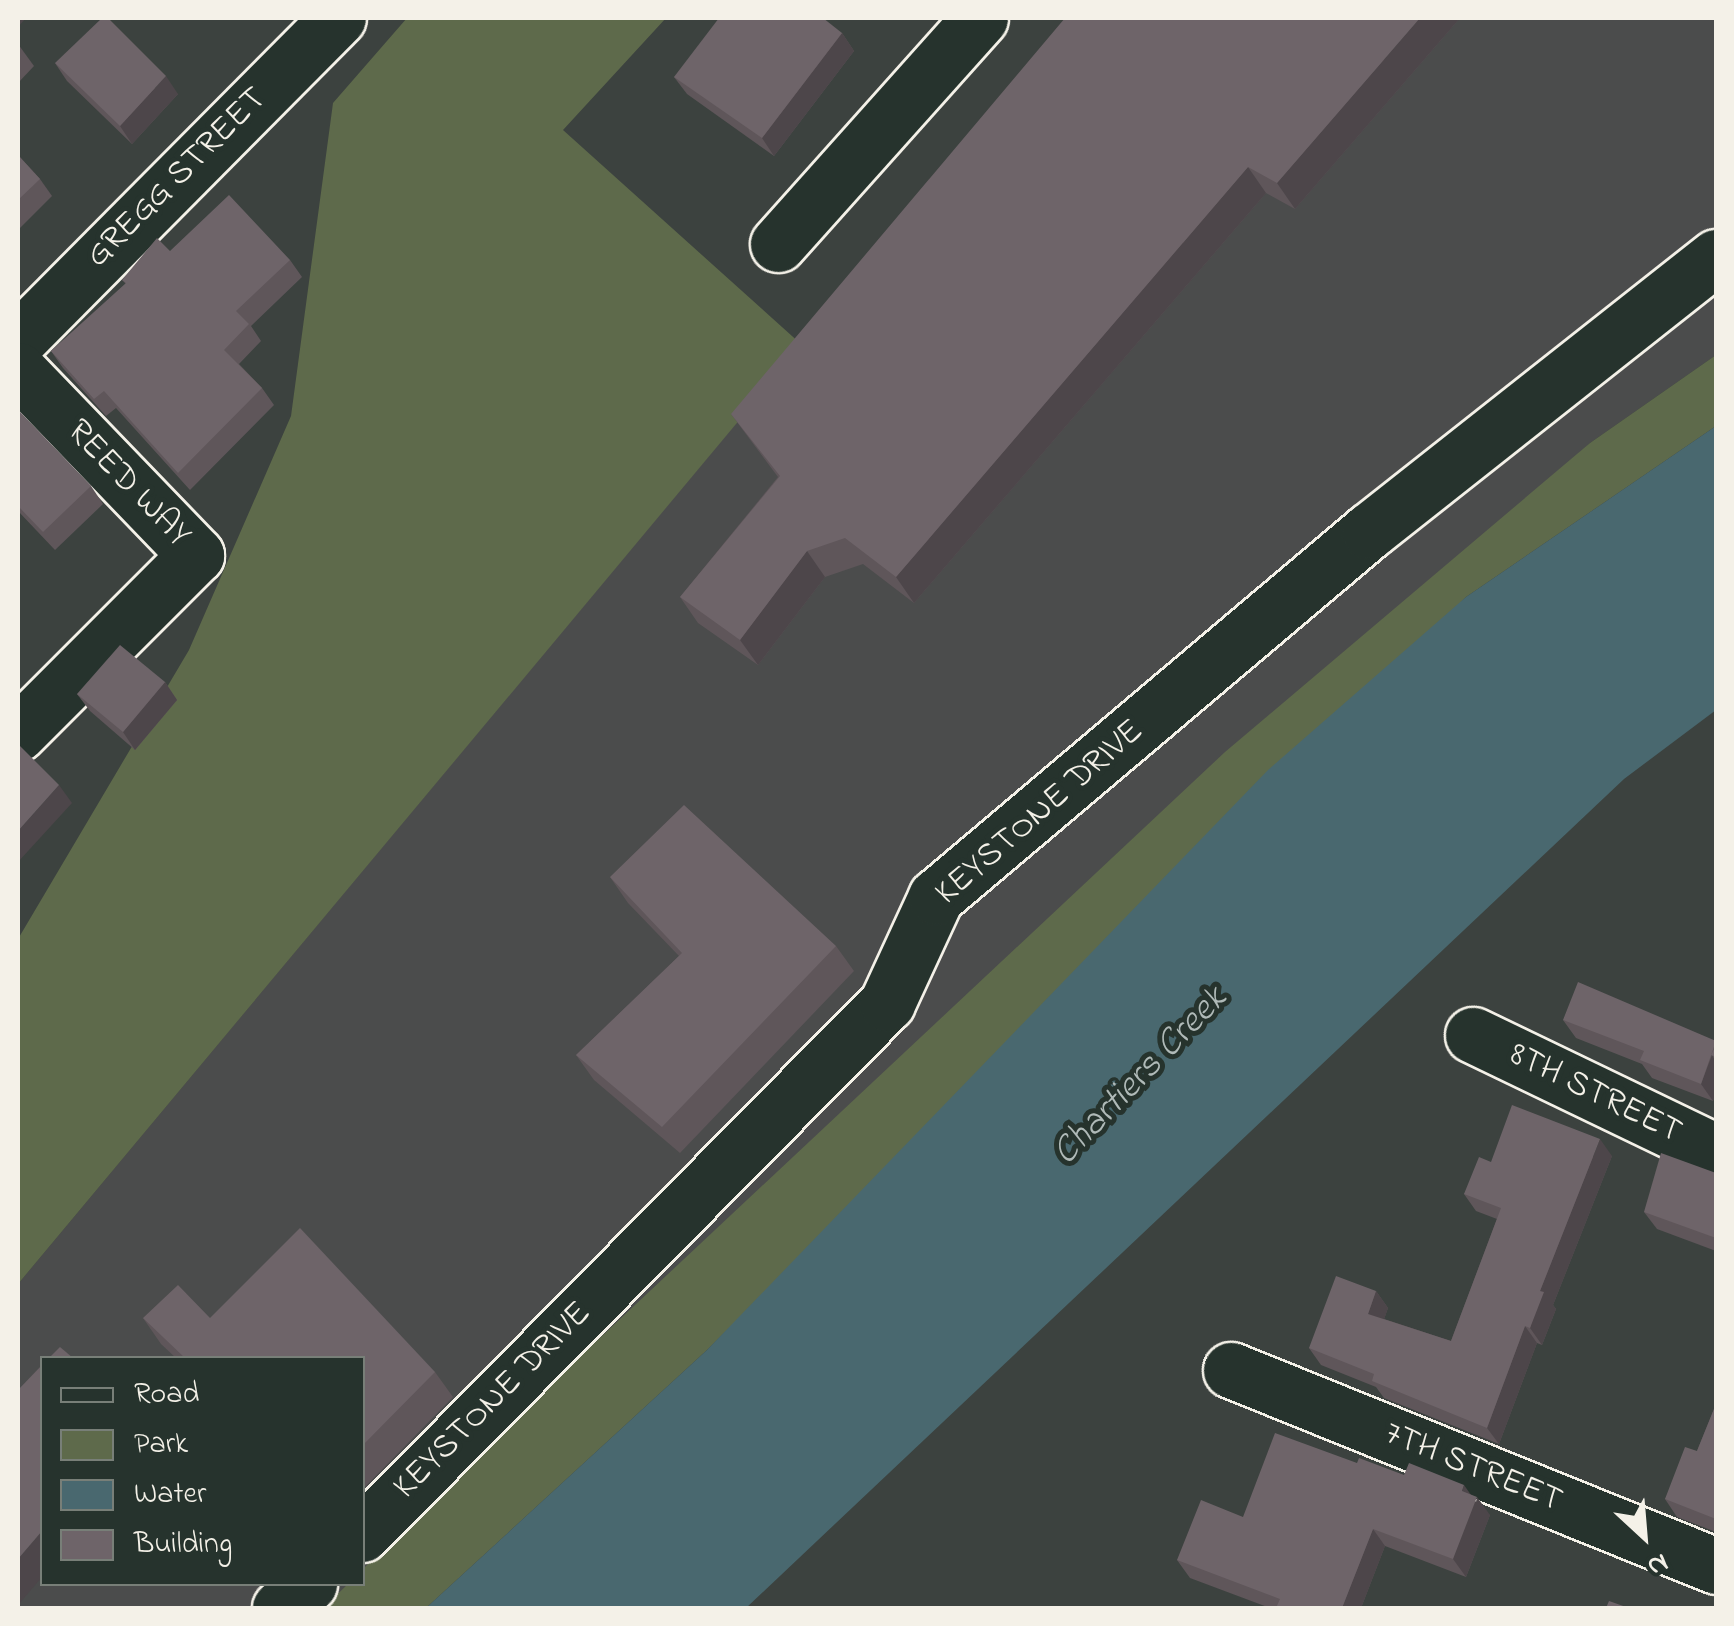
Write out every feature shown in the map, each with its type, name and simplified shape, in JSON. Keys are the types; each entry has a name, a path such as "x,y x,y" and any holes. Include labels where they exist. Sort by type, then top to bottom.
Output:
{"street":[{"name":"GREGG STREET","path":"18,340 338,18"},
{"path":"778,244 980,18"},
{"name":"KEYSTONE DRIVE","path":"365,1531 887,1003 936,897 1378,524 1716,257"},
{"name":"REED WAY","path":"18,370 196,554 18,733"},
{"name":"8TH STREET","path":"1473,1036 1577,1082 1716,1152"},
{"name":"7TH STREET","path":"1231,1370 1716,1566"},
{"path":"280,1608 307,1586"}],"shaded area":[{"path":"1074,18 1716,18 1716,355 1590,443 365,1574 365,1356 40,1356 40,1586 353,1586 329,1608 18,1608 18,1284"}],"green space":[{"path":"407,18 666,18 563,130 802,345 18,1284 18,939 189,650 291,416 333,103"},
{"path":"1716,355 1716,426 1466,597 707,1350 426,1608 323,1608 346,1586 365,1586 365,1567 492,1439 1225,752 1590,443"}],"water":[{"name":"Chartiers Creek","path":"1716,426 1716,710 1624,779 746,1608 426,1608 707,1350 1268,770 1466,597"}],"building":[{"path":"102,18 108,18 166,76 120,126 55,63"},
{"path":"719,18 823,18 842,33 762,138 674,77"},
{"path":"1065,18 1420,18 1277,183 1248,167 896,577 845,538 807,551 740,640 680,597 780,476 731,414"},
{"path":"18,155 40,179 18,200"},
{"path":"229,195 290,260 236,311 249,324 224,350 262,388 178,473 104,391 94,399 51,351 126,283 122,280 157,238 170,251"},
{"path":"18,410 91,486 43,532 18,506"},
{"path":"120,645 165,682 123,732 77,694"},
{"path":"18,744 59,785 18,831"},
{"path":"684,805 836,946 662,1127 576,1055 682,953 610,877"},
{"path":"1578,982 1716,1041 1701,1084 1640,1060 1644,1051 1563,1020"},
{"path":"1512,1105 1600,1139 1540,1291 1544,1292 1530,1328 1525,1326 1487,1428 1372,1381 1374,1374 1309,1348 1336,1276 1376,1291 1368,1314 1451,1341 1501,1208 1464,1194 1479,1157 1491,1162"},
{"path":"1661,1153 1716,1173 1716,1238 1644,1212"},
{"path":"300,1228 435,1372 365,1443 365,1356 183,1356 143,1318 178,1285 210,1318"},
{"path":"60,1347 71,1356 51,1356"},
{"path":"40,1367 40,1533 18,1559 18,1390"},
{"path":"1716,1404 1716,1519 1665,1499 1685,1447 1697,1451"},
{"path":"1275,1433 1357,1463 1359,1458 1404,1475 1409,1463 1464,1485 1462,1491 1477,1497 1453,1559 1373,1529 1342,1608 1276,1608 1280,1599 1177,1560 1201,1500 1243,1517"},
{"path":"1609,1601 1629,1608 1606,1608"}]}
